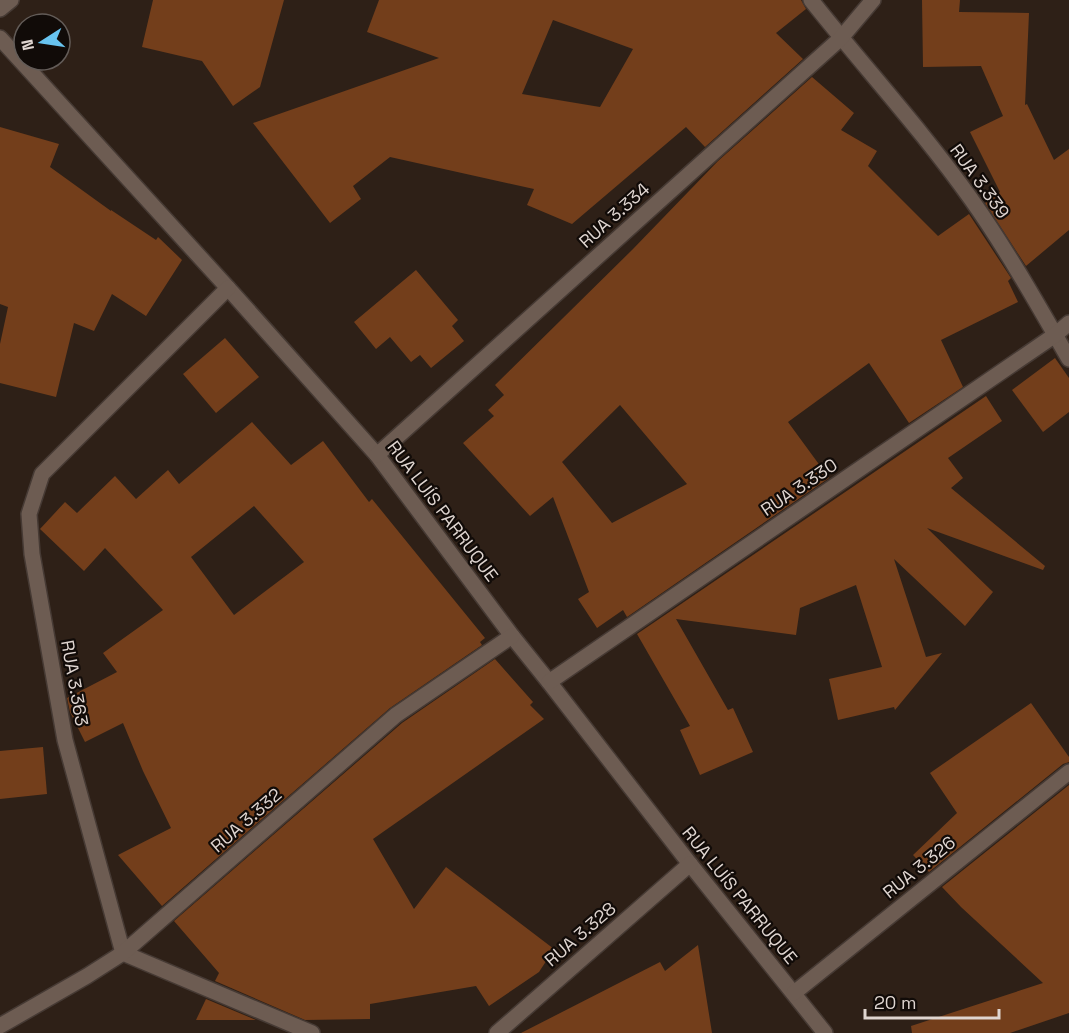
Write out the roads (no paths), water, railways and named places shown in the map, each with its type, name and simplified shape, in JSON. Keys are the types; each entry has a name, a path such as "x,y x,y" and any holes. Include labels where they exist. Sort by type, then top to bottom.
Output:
{"street":[{"path":"0,9 10,0"},
{"name":"RUA 3.339","path":"811,0 908,117 971,199 1016,268 1069,359"},
{"name":"RUA 3.334","path":"377,455 841,38 873,0"},
{"name":"RUA LUÍS PARRUQUE","path":"0,38 377,455 512,636 825,1033"},
{"name":"RUA 3.363","path":"123,953 65,740 32,554 28,514 42,474 228,288"},
{"name":"RUA 3.330","path":"549,681 1055,335 1069,323"},
{"name":"RUA 3.332","path":"0,1026 123,953 396,716 512,636"},
{"name":"RUA 3.326","path":"794,993 1069,772"},
{"name":"RUA 3.328","path":"497,1033 690,864"},
{"path":"123,953 312,1033"}]}
